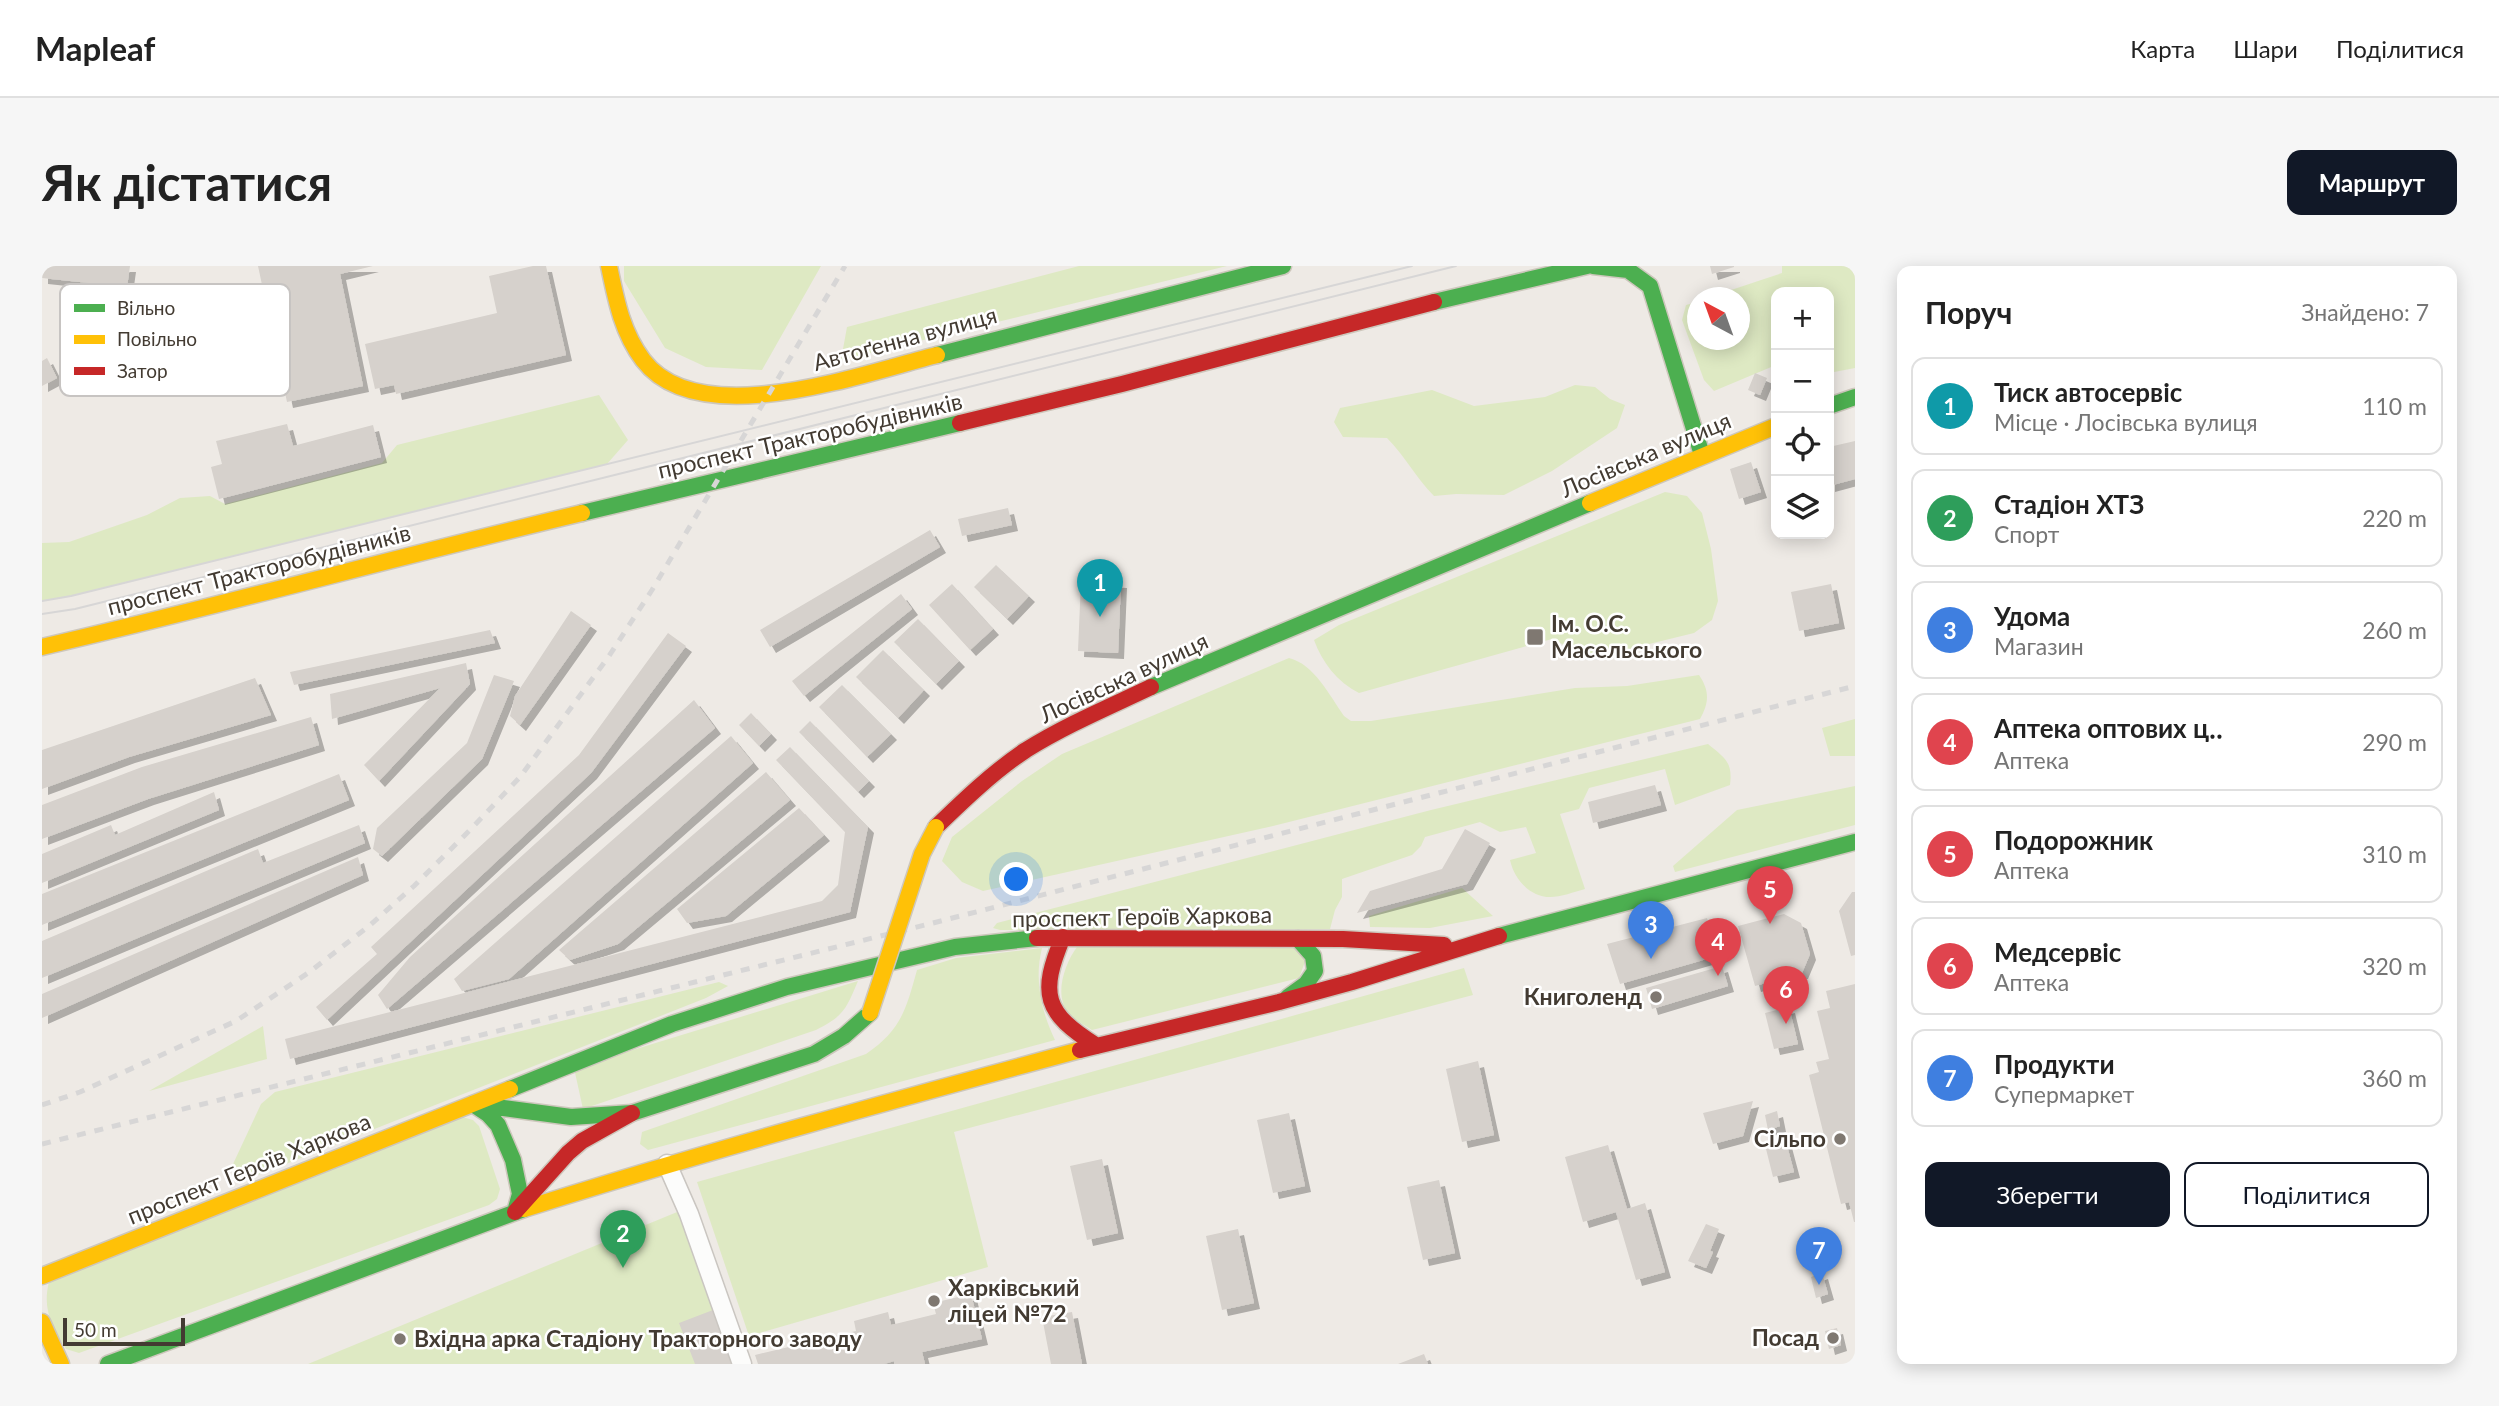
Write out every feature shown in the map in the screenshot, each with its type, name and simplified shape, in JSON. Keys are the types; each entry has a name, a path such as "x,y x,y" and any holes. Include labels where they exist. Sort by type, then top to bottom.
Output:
{"main road":[{"name":"Автоґенна вулиця","path":"609,266 621,318 640,356 652,371 675,387 722,397 791,392 1283,266"},
{"name":"проспект Тракторобудівників","path":"42,647 188,613 440,547 1108,388 1419,305 1587,266"},
{"path":"1593,266 1628,270 1650,286"},
{"path":"1645,266 1702,455"},
{"path":"1834,404 1855,397"},
{"name":"Лосівська вулиця","path":"632,1113 814,1054 857,1029 870,1013 922,854 936,827 978,787 1026,751 1153,686 1771,428"},
{"name":"проспект Героїв Харкова","path":"108,1364 138,1359 515,1212 667,1164 885,1102 1097,1046 1279,1002 1352,982 1460,946 1855,842"},
{"path":"1063,937 1053,958 1047,981 1049,996 1055,1012 1066,1026 1097,1046"},
{"name":"проспект Героїв Харкова","path":"42,1276 672,1024 787,987 955,947 1063,937 1343,939 1460,946"},
{"path":"1279,1002 1312,979 1316,970 1313,954 1298,939"},
{"path":"473,1104 571,1117 632,1113"},
{"path":"473,1104 498,1125 513,1160 520,1194 515,1212"},
{"path":"515,1212 582,1141 632,1113"},
{"path":"42,1322 61,1364"}],"street":[{"path":"667,1164 689,1214 742,1364"}],"green space":[{"path":"624,266 821,266 762,370 706,367 665,348 624,281"},
{"path":"1079,266 1227,266 841,360 847,327"},
{"path":"1782,266 1855,266 1855,368 1834,372 1834,287 1771,287 1771,367 1714,391 1704,380 1693,350 1750,350 1750,287 1740,287 1782,273"},
{"path":"1687,305 1687,334 1682,320"},
{"path":"1575,385 1595,387 1610,399 1625,405 1617,428 1552,471 1504,495 1434,496 1387,438 1343,437 1334,422 1340,408 1432,390 1474,406 1545,397"},
{"path":"599,395 628,440 607,464 42,601 42,543 69,542 147,515 180,498 210,496 225,504 382,463 397,445"},
{"path":"1665,492 1687,496 1702,513 1711,549 1718,601 1712,620 1694,633 1596,657 1582,654 1552,639 1359,693 1337,677 1317,648 1314,640 1339,625"},
{"path":"1289,658 1298,661 1314,674 1344,716 1351,721 1371,721 1575,688 1627,686 1699,675 1707,692 1707,702 1700,719 1273,826 983,891 962,882 942,861 952,837 1022,781 1062,754"},
{"path":"1855,719 1855,756 1830,756 1822,728"},
{"path":"1708,744 1729,766 1730,785 1675,805 1665,769 1589,788 1579,809 1560,814 1585,889 1568,894 1550,897 1536,894 1524,886 1515,874 1510,860 1536,853 1526,827 1500,832 1480,822 1425,837 1412,855 1342,879 1342,897 1330,929 993,928 997,923 1431,810"},
{"path":"1855,786 1855,825 1675,872 1673,866 1737,810"},
{"path":"1462,888 1493,916 1430,928 1370,927 1369,916"},
{"path":"1077,947 1297,948 1307,956 1299,978 1092,1030 1069,1013 1062,998 1062,980"},
{"path":"1042,948 1040,995 1055,1040 648,1150 640,1144 642,1132 866,1054 895,1027 909,997 917,970 956,958"},
{"path":"1464,968 1473,995 954,1132 988,1267 749,1336 697,1182"},
{"path":"858,981 843,1011 816,1030 583,1109 574,1068"},
{"path":"719,982 728,986 706,998 240,1182 233,1164 261,1104 275,1092"},
{"path":"263,1026 267,1059 149,1091"},
{"path":"462,1117 473,1120 479,1126 500,1189 497,1199 489,1205 79,1353 66,1349 56,1333 48,1309 49,1282"},
{"path":"682,1210 742,1364 308,1364"}],"building":[{"path":"42,266 130,266 127,284 42,278"},
{"path":"258,266 373,266 340,274 363,386 287,402 286,396 290,396 290,284 262,284"},
{"path":"533,266 546,266 566,355 396,394 394,385 375,389 365,344 497,313 489,276"},
{"path":"1710,266 1734,266 1734,267 1712,274"},
{"path":"47,358 57,378 42,386 42,361"},
{"path":"1755,373 1767,378 1760,395 1748,390"},
{"path":"287,424 293,446 373,425 381,457 219,499 211,467 222,464 216,441"},
{"path":"1855,441 1855,479 1834,485 1834,446"},
{"path":"1751,462 1761,492 1739,499 1730,469"},
{"path":"1008,508 1012,525 962,536 958,519"},
{"path":"930,530 940,547 770,647 760,630"},
{"path":"996,565 1029,596 1007,619 974,587"},
{"path":"1081,580 1121,582 1118,653 1078,651"},
{"path":"952,584 993,629 970,650 929,605"},
{"path":"1831,584 1839,623 1799,631 1791,592"},
{"path":"901,594 912,609 804,696 792,681"},
{"path":"571,611 591,625 520,725 510,716 515,696"},
{"path":"918,619 959,661 936,684 894,642"},
{"path":"490,630 495,643 294,685 290,672"},
{"path":"668,633 686,646 591,773 327,1020 316,1007 377,954 371,947 579,755"},
{"path":"883,650 924,690 898,718 856,677"},
{"path":"466,663 470,684 379,781 364,765 440,688 332,719 330,694"},
{"path":"494,675 514,681 482,759 382,856 373,849 377,828 467,743"},
{"path":"255,678 271,715 129,757 42,789 42,750"},
{"path":"842,685 891,734 867,757 819,707"},
{"path":"694,700 715,728 387,1009 378,995 410,957"},
{"path":"751,713 771,734 759,746 739,725"},
{"path":"311,717 319,745 148,799 42,839 42,805 142,767"},
{"path":"810,721 869,781 858,792 799,732"},
{"path":"731,736 753,763 509,979 462,991 454,979"},
{"path":"790,747 868,827 850,912 290,1059 285,1039 822,901 838,885 845,832 776,760"},
{"path":"766,772 790,800 618,944 570,960 559,950"},
{"path":"339,774 349,800 42,925 42,894"},
{"path":"1655,785 1661,805 1593,823 1588,802"},
{"path":"214,792 219,810 42,883 42,854 111,825 115,835"},
{"path":"799,808 824,835 726,916 687,923 677,909"},
{"path":"359,825 365,843 42,978 42,941 258,849 263,863"},
{"path":"1465,829 1490,843 1467,884 1357,913 1370,891 1442,869"},
{"path":"358,857 363,875 42,1018 42,994"},
{"path":"1852,892 1855,892 1855,955 1851,956 1839,911"},
{"path":"1784,914 1801,923 1810,954 1802,973 1755,986 1738,926"},
{"path":"1707,918 1717,956 1620,984 1607,944"},
{"path":"1722,966 1728,986 1652,1009 1646,988"},
{"name":"Сільпо","path":"1855,984 1854,1222 1849,1202 1841,1204 1809,1075 1819,1072 1816,1062 1829,1059 1817,1011 1830,1008 1826,991"},
{"path":"1789,1007 1798,1044 1774,1049 1765,1013"},
{"path":"1478,1061 1494,1135 1462,1142 1446,1069"},
{"path":"1753,1101 1743,1136 1713,1144 1703,1113"},
{"path":"1777,1111 1780,1126 1768,1130 1765,1115"},
{"path":"1289,1113 1305,1186 1273,1193 1257,1120"},
{"path":"1786,1142 1794,1172 1773,1177 1766,1149"},
{"path":"1608,1145 1627,1209 1645,1203 1665,1272 1636,1280 1616,1212 1583,1222 1565,1157"},
{"path":"1102,1159 1118,1233 1087,1240 1070,1166"},
{"path":"1439,1180 1455,1253 1423,1260 1407,1187"},
{"path":"1706,1224 1719,1229 1706,1268 1688,1261"},
{"path":"1238,1229 1254,1303 1222,1310 1206,1236"},
{"path":"1822,1273 1828,1294 1816,1298 1811,1277"},
{"path":"971,1294 982,1339 922,1352 925,1364 894,1364 894,1361 884,1364 758,1364 755,1355 856,1331 854,1321 888,1312 891,1325 936,1314 933,1303"},
{"path":"713,1310 735,1364 695,1364 679,1323"},
{"path":"1072,1312 1082,1364 1051,1364 1042,1317"},
{"path":"1837,1328 1841,1345 1829,1349 1825,1331"},
{"path":"1424,1354 1428,1364 1398,1364"}],"tram line":[{"path":"42,601 1412,266"},
{"path":"42,614 75,609 1456,266"}],"railway":[{"path":"42,1105 80,1092 236,1021 308,973 369,926 471,829 520,777 609,656 652,590 845,266"},
{"path":"42,1144 933,923 1855,686"}],"traffic: fast":[{"path":"937,355 1283,266"},
{"path":"1434,302 1587,266"},
{"path":"1593,266 1628,270 1650,286 1702,455"},
{"path":"1834,404 1855,397"},
{"path":"582,513 960,423"},
{"path":"1151,687 1590,503"},
{"path":"1499,936 1855,842"},
{"path":"510,1089 672,1024 787,987 955,947 1037,938"},
{"path":"1288,997 1306,984 1315,971 1313,956 1298,939"},
{"path":"473,1104 571,1117 632,1113 814,1054 844,1036 870,1013"},
{"path":"473,1104 498,1125 513,1160 520,1194 515,1212"},
{"path":"108,1364 524,1209"}],"traffic: slow":[{"path":"609,266 625,327 643,360 669,382 702,393 741,396 784,392 827,384 937,355"},
{"path":"1590,503 1771,428"},
{"path":"42,647 582,513"},
{"path":"870,1013 922,854 936,827"},
{"path":"524,1209 801,1126 1080,1050"},
{"path":"42,1276 510,1089"},
{"path":"42,1322 61,1364"}],"traffic: jam":[{"path":"960,423 1122,384 1434,302"},
{"path":"936,827 990,777 1026,750 1072,724 1151,687"},
{"path":"1080,1050 1279,1002 1499,936"},
{"path":"1063,937 1051,973 1051,1000 1066,1023 1097,1046"},
{"path":"1037,938 1343,939 1444,945"},
{"path":"515,1212 582,1141 632,1113"}],"place":[{"name":"Тиск автосервіс","path":"1100,617"},
{"name":"Ім. О.С. Масельського","path":"1535,637"},
{"name":"Подорожник","path":"1770,924"},
{"name":"Удома","path":"1651,959"},
{"name":"Аптека оптових ц‥","path":"1718,976"},
{"name":"Книголенд","path":"1656,997"},
{"name":"Медсервіс","path":"1786,1024"},
{"name":"Сільпо","path":"1840,1139"},
{"name":"Стадіон ХТЗ","path":"623,1268"},
{"name":"Продукти","path":"1819,1285"},
{"name":"Харківський ліцей №72","path":"934,1301"},
{"name":"Посад","path":"1833,1338"},
{"name":"Вхідна арка Стадіону Тракторного заводу","path":"400,1339"}]}
